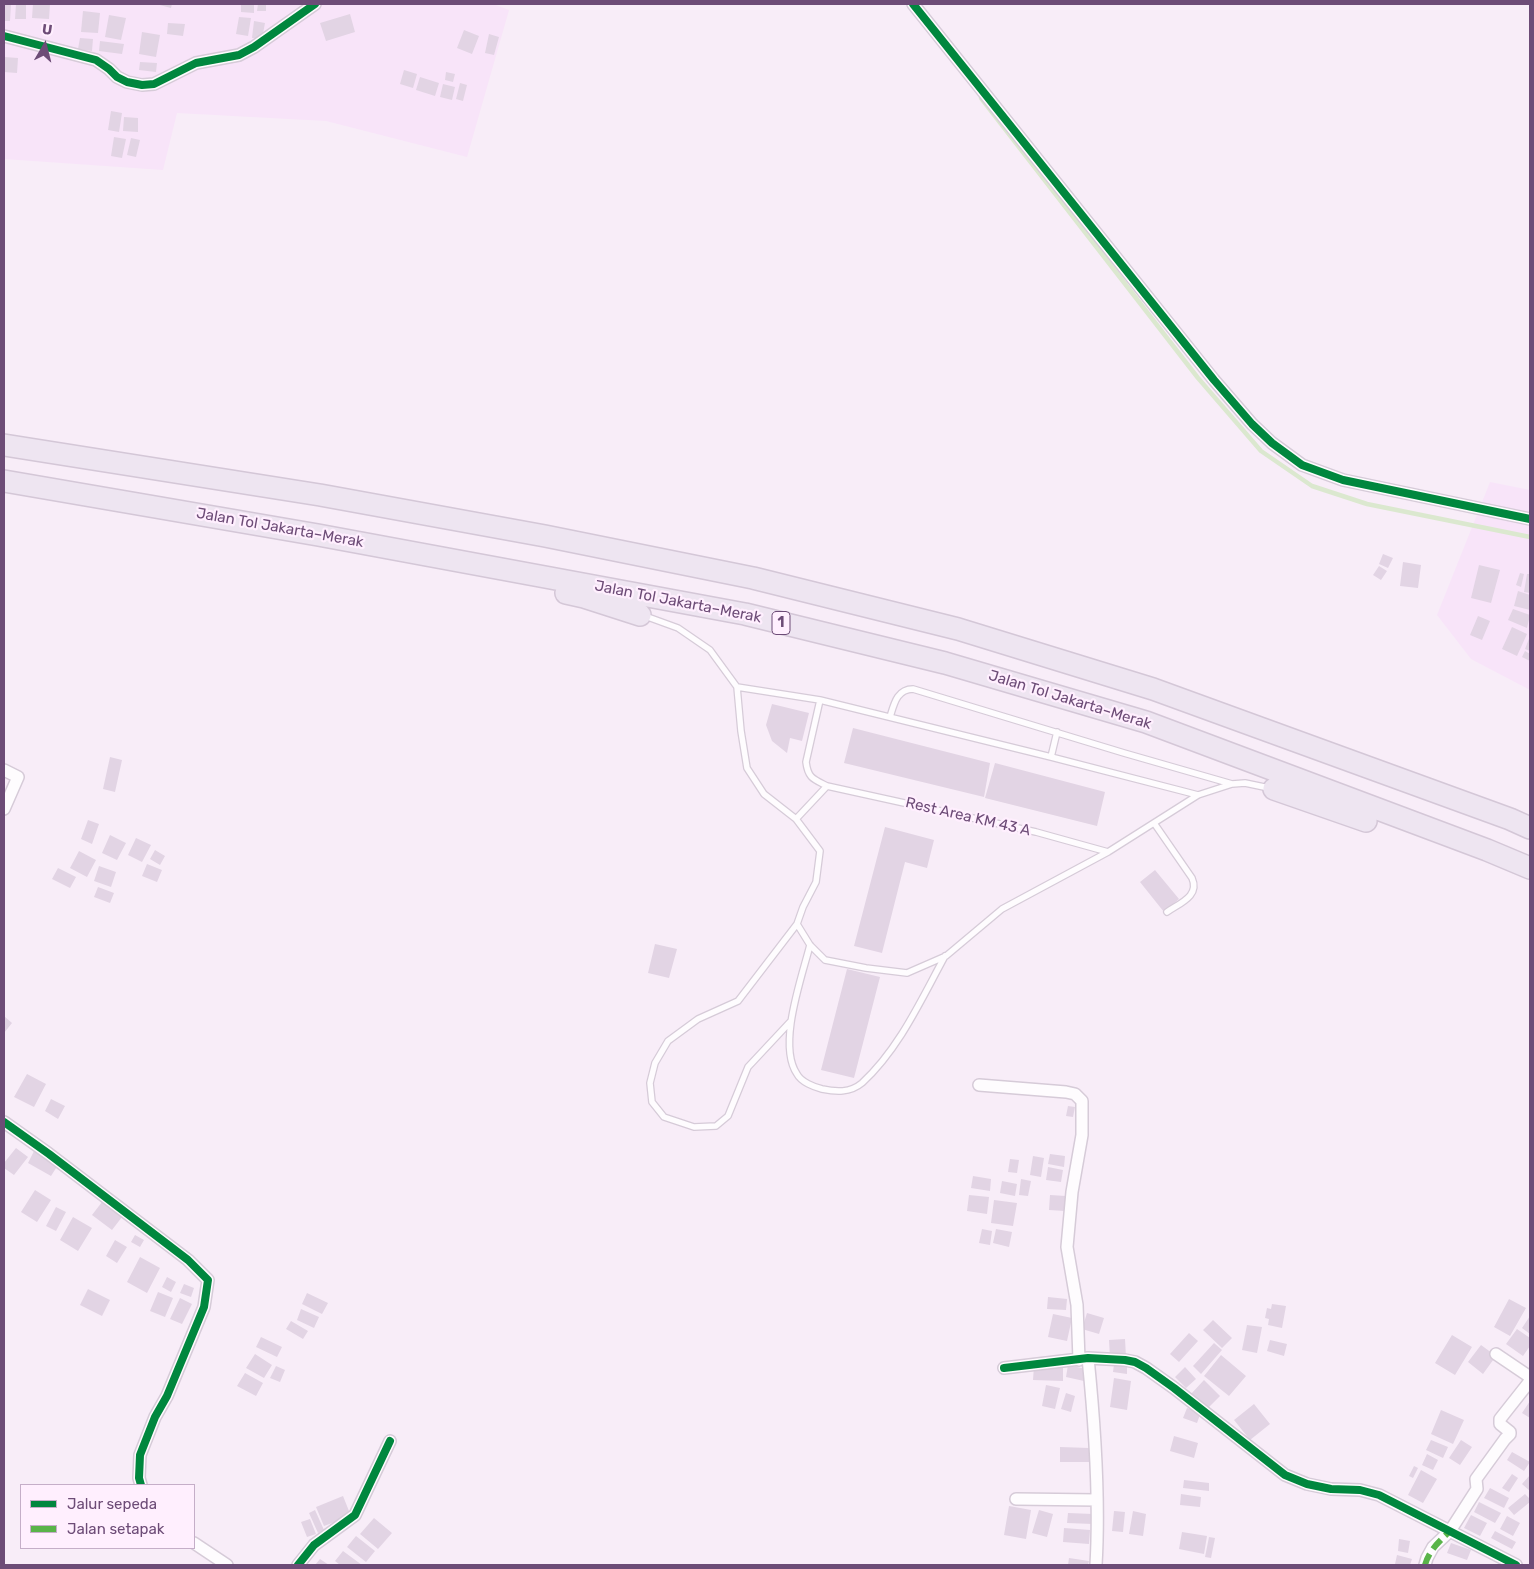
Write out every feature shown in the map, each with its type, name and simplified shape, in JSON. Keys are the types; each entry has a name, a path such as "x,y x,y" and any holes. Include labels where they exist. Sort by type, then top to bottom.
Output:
{"highway":[{"path":"4,445 320,495 545,536 753,578 940,624 1153,689 1510,819 1530,828"},
{"name":"Jalan Tol Jakarta–Merak","path":"4,481 318,535 745,614 945,663 1146,722 1487,850 1530,868"},
{"path":"318,535 494,578 584,597 640,615"},
{"path":"1274,789 1469,858 1530,875"}],"street":[{"path":"4,36 96,60 109,68 117,77 127,82 142,85 154,84 196,63 239,55 254,47 314,4"},
{"path":"913,4 1214,380 1272,444 1302,465 1343,480 1530,519"},
{"path":"4,770 18,777 4,809"},
{"path":"979,1085 1066,1092 1075,1094 1082,1102 1082,1135 1072,1192 1067,1247 1093,1407 1097,1500 1096,1565"},
{"path":"4,1122 188,1260 208,1280 204,1307 175,1378 155,1417 140,1455 139,1478 141,1484"},
{"path":"1496,1354 1530,1377"},
{"path":"1004,1368 1084,1359 1135,1362 1146,1368 1285,1475 1307,1484 1331,1489 1360,1490 1379,1495 1516,1565"},
{"path":"1425,1565 1433,1547 1450,1530 1477,1489 1476,1479 1510,1434 1500,1424 1500,1419 1530,1381"},
{"path":"298,1565 314,1545 355,1515 390,1441"},
{"path":"1016,1498 1097,1500"},
{"path":"195,1544 227,1565"}],"lane":[{"path":"640,615 678,628 710,650 737,687 747,768 764,794 796,819 820,851 816,882 803,907 797,924 738,1001 698,1018 668,1041 655,1063 650,1083 652,1102 664,1117 694,1127 716,1126 728,1116 748,1067 791,1022"},
{"path":"737,687 820,700 1198,795"},
{"path":"890,717 895,700 904,691 913,689 1232,784"},
{"name":"Rest Area KM 43 A","path":"820,700 806,762 810,776 827,786 1036,832 1108,852"},
{"path":"1051,757 1057,732"},
{"path":"797,924 810,945 825,960 907,973 946,956 1002,909 1108,852 1198,795 1232,784 1245,783 1274,789"},
{"path":"796,819 827,786"},
{"path":"1154,823 1195,884 1195,890 1192,895 1167,912"},
{"path":"810,945 791,1022 789,1052 795,1073 801,1080 822,1089 847,1091 861,1083 891,1051 946,956"}],"shaded area":[{"path":"4,4 493,4 509,10 467,157 326,121 177,113 163,170 4,159"},
{"path":"1490,482 1530,490 1530,690 1471,659 1437,615"}],"building":[{"path":"4,4 11,4 10,21 4,21"},
{"path":"16,4 26,4 26,19 15,19"},
{"path":"33,4 50,4 49,19 32,18"},
{"path":"156,4 172,4 171,8"},
{"path":"241,4 254,4 254,13 241,12"},
{"path":"258,4 266,4 266,11 257,11"},
{"path":"83,11 100,13 98,33 81,32"},
{"path":"350,14 355,32 326,41 320,23"},
{"path":"109,15 126,18 121,40 105,37"},
{"path":"239,17 251,18 248,36 236,34"},
{"path":"254,21 265,23 262,39 252,38"},
{"path":"168,23 185,24 183,36 167,34"},
{"path":"464,30 479,36 472,54 457,48"},
{"path":"142,32 160,35 156,57 139,54"},
{"path":"489,34 499,37 494,55 485,53"},
{"path":"80,38 93,39 92,51 78,49"},
{"path":"100,41 124,44 122,54 99,51"},
{"path":"4,57 18,58 17,73 4,72"},
{"path":"140,62 157,63 156,72 139,70"},
{"path":"404,70 417,74 413,88 400,84"},
{"path":"446,72 455,74 453,82 445,80"},
{"path":"420,77 439,83 435,96 416,90"},
{"path":"460,83 467,85 463,101 456,99"},
{"path":"443,84 455,87 452,100 440,97"},
{"path":"111,111 122,113 119,132 108,130"},
{"path":"124,117 138,118 138,132 123,131"},
{"path":"114,137 126,139 122,158 111,156"},
{"path":"131,138 140,140 136,157 127,155"},
{"path":"1383,554 1393,558 1388,568 1379,564"},
{"path":"1403,562 1421,565 1418,588 1400,586"},
{"path":"1479,565 1500,570 1491,603 1471,598"},
{"path":"1379,566 1387,571 1381,580 1373,575"},
{"path":"1520,573 1524,574 1521,587 1516,585"},
{"path":"1527,574 1530,574 1530,593 1524,592"},
{"path":"1518,591 1530,595 1530,610 1514,606"},
{"path":"1513,609 1530,615 1527,628 1508,620"},
{"path":"1478,616 1490,621 1482,640 1470,635"},
{"path":"1512,627 1527,634 1517,656 1502,649"},
{"path":"1530,636 1530,651 1525,649"},
{"path":"1525,651 1530,654 1530,661 1522,657"},
{"path":"772,704 809,713 802,741 790,738 787,753 772,741 766,725"},
{"path":"853,728 990,763 984,797 844,763"},
{"path":"110,757 122,760 115,792 103,789"},
{"path":"995,763 1105,792 1097,826 985,798"},
{"path":"88,820 99,824 92,844 81,839"},
{"path":"885,827 934,840 927,868 905,862 882,953 854,946"},
{"path":"110,835 126,843 117,860 102,853"},
{"path":"136,838 151,845 142,862 128,855"},
{"path":"155,850 165,856 160,865 150,859"},
{"path":"79,851 96,860 87,877 70,868"},
{"path":"147,864 162,870 157,882 142,876"},
{"path":"99,866 116,872 111,887 94,881"},
{"path":"58,868 76,877 70,888 52,879"},
{"path":"1155,870 1179,899 1164,912 1140,882"},
{"path":"98,887 114,893 110,903 94,897"},
{"path":"655,944 677,949 669,978 648,973"},
{"path":"847,969 880,977 854,1078 821,1070"},
{"path":"4,1016 12,1023 4,1033"},
{"path":"27,1074 46,1084 34,1107 14,1097"},
{"path":"51,1099 65,1106 58,1119 45,1111"},
{"path":"1068,1106 1075,1107 1073,1117 1066,1116"},
{"path":"16,1148 28,1157 14,1175 4,1168 4,1163"},
{"path":"34,1151 58,1165 51,1176 28,1163"},
{"path":"1050,1154 1065,1156 1064,1167 1048,1164"},
{"path":"1033,1156 1044,1158 1041,1177 1030,1175"},
{"path":"1010,1159 1019,1160 1017,1173 1008,1172"},
{"path":"1048,1167 1063,1170 1061,1182 1046,1180"},
{"path":"973,1176 991,1179 990,1191 971,1188"},
{"path":"1021,1179 1031,1181 1028,1196 1019,1195"},
{"path":"1002,1181 1017,1184 1015,1196 1000,1193"},
{"path":"35,1190 51,1200 37,1222 21,1212"},
{"path":"969,1195 989,1197 987,1214 967,1211"},
{"path":"1050,1195 1066,1196 1065,1211 1049,1210"},
{"path":"994,1200 1017,1203 1013,1226 991,1223"},
{"path":"102,1202 122,1217 112,1230 92,1215"},
{"path":"56,1207 66,1212 56,1231 46,1226"},
{"path":"73,1217 92,1228 78,1251 60,1240"},
{"path":"982,1229 992,1231 990,1245 979,1243"},
{"path":"996,1229 1012,1232 1009,1247 993,1243"},
{"path":"135,1235 144,1240 140,1247 131,1242"},
{"path":"115,1240 127,1247 117,1263 106,1256"},
{"path":"140,1257 160,1268 147,1293 127,1282"},
{"path":"167,1277 176,1282 171,1292 162,1287"},
{"path":"184,1284 194,1288 191,1297 180,1293"},
{"path":"88,1289 110,1300 102,1316 80,1305"},
{"path":"158,1292 173,1298 165,1317 150,1311"},
{"path":"307,1293 328,1303 322,1314 302,1304"},
{"path":"1048,1297 1067,1299 1066,1310 1047,1309"},
{"path":"180,1298 192,1304 182,1324 170,1319"},
{"path":"1509,1299 1526,1308 1510,1336 1494,1327"},
{"path":"1272,1304 1286,1306 1282,1328 1268,1325 1269,1319 1265,1318 1267,1308 1271,1309"},
{"path":"301,1309 319,1317 314,1328 297,1320"},
{"path":"1087,1313 1104,1318 1099,1334 1082,1329"},
{"path":"1053,1314 1072,1318 1067,1341 1048,1337"},
{"path":"1530,1316 1530,1334 1522,1328"},
{"path":"1213,1320 1232,1338 1222,1348 1203,1330"},
{"path":"291,1321 308,1331 303,1339 286,1329"},
{"path":"1247,1325 1262,1327 1257,1353 1242,1350"},
{"path":"1517,1329 1530,1338 1530,1346 1523,1356 1506,1344"},
{"path":"1189,1333 1198,1341 1179,1362 1170,1354"},
{"path":"1452,1335 1472,1347 1455,1375 1435,1363"},
{"path":"261,1337 282,1347 277,1357 256,1347"},
{"path":"1125,1339 1126,1357 1110,1358 1109,1340"},
{"path":"1270,1340 1287,1344 1284,1356 1267,1351"},
{"path":"1214,1343 1222,1350 1201,1374 1193,1366"},
{"path":"1481,1345 1496,1356 1483,1374 1468,1362"},
{"path":"255,1354 272,1365 264,1378 246,1368"},
{"path":"1221,1355 1246,1376 1229,1396 1204,1376"},
{"path":"1114,1364 1127,1365 1127,1374 1113,1372"},
{"path":"1068,1365 1086,1369 1084,1381 1066,1377"},
{"path":"276,1366 285,1370 280,1382 270,1378"},
{"path":"1034,1366 1063,1367 1063,1381 1033,1380"},
{"path":"1185,1367 1196,1379 1186,1388 1175,1377"},
{"path":"245,1373 263,1383 256,1396 237,1386"},
{"path":"1114,1378 1131,1381 1127,1410 1110,1407"},
{"path":"1204,1380 1220,1396 1207,1409 1191,1394"},
{"path":"1046,1385 1060,1388 1055,1409 1042,1406"},
{"path":"1066,1393 1075,1396 1071,1412 1061,1409"},
{"path":"1530,1401 1530,1418 1522,1413"},
{"path":"1254,1404 1270,1424 1250,1440 1234,1420"},
{"path":"1187,1408 1201,1412 1197,1423 1183,1418"},
{"path":"1441,1410 1464,1420 1453,1444 1431,1434"},
{"path":"1174,1436 1198,1443 1194,1458 1170,1451"},
{"path":"1431,1440 1448,1447 1443,1458 1426,1450"},
{"path":"1461,1440 1472,1447 1460,1465 1449,1458"},
{"path":"1060,1447 1089,1448 1089,1462 1060,1462"},
{"path":"1512,1452 1530,1462 1524,1471 1507,1460"},
{"path":"1427,1454 1438,1460 1433,1470 1422,1465"},
{"path":"1414,1466 1418,1468 1413,1478 1409,1476"},
{"path":"1421,1470 1437,1479 1423,1503 1408,1495"},
{"path":"1512,1474 1518,1478 1509,1492 1502,1488"},
{"path":"1530,1475 1530,1491 1522,1484"},
{"path":"1184,1480 1209,1483 1209,1491 1183,1488"},
{"path":"1490,1488 1509,1498 1504,1508 1484,1498"},
{"path":"1181,1494 1201,1497 1200,1507 1180,1505"},
{"path":"1525,1494 1530,1499 1530,1502 1514,1515 1508,1508"},
{"path":"343,1496 351,1516 324,1526 316,1507"},
{"path":"1479,1502 1501,1513 1495,1523 1474,1512"},
{"path":"1009,1506 1031,1510 1026,1539 1004,1535"},
{"path":"315,1510 324,1530 318,1533 309,1513"},
{"path":"1039,1510 1053,1514 1047,1537 1032,1533"},
{"path":"1114,1511 1125,1512 1123,1532 1112,1531"},
{"path":"1133,1511 1146,1514 1143,1536 1129,1534"},
{"path":"1068,1513 1093,1514 1093,1524 1067,1523"},
{"path":"1471,1515 1487,1523 1480,1536 1464,1528"},
{"path":"1507,1516 1520,1523 1513,1536 1500,1529"},
{"path":"374,1518 392,1533 378,1549 360,1534"},
{"path":"310,1519 316,1534 307,1537 301,1522"},
{"path":"1064,1528 1090,1530 1089,1544 1063,1542"},
{"path":"1495,1531 1516,1542 1512,1549 1491,1538"},
{"path":"1182,1532 1207,1536 1204,1554 1179,1549"},
{"path":"356,1536 375,1551 366,1562 347,1547"},
{"path":"1209,1537 1215,1538 1211,1558 1205,1557"},
{"path":"1399,1539 1410,1541 1408,1553 1398,1551"},
{"path":"1451,1543 1471,1550 1467,1560 1447,1553"},
{"path":"343,1551 362,1565 340,1565 335,1561"},
{"path":"1397,1555 1412,1559 1410,1565 1395,1564"},
{"path":"1069,1558 1089,1561 1088,1565 1068,1565"},
{"path":"320,1559 329,1565 315,1565"}],"waterway":[{"path":"981,98 1198,378 1261,451 1312,486 1367,504 1530,537"}],"marked path":[{"path":"1425,1565 1432,1550 1450,1531"}],"cycle path":[{"path":"4,36 96,60 117,77 127,82 142,85 154,84 196,63 239,55 254,47 315,4"},
{"path":"913,4 1214,380 1252,424 1272,443 1302,465 1343,480 1530,519"},
{"path":"4,1122 188,1260 208,1280 204,1307 140,1455 139,1478 141,1484"},
{"path":"1004,1368 1088,1358 1135,1362 1174,1388 1285,1475 1307,1484 1331,1489 1360,1490 1379,1495 1516,1565"},
{"path":"298,1565 314,1545 355,1515 390,1441"}]}
